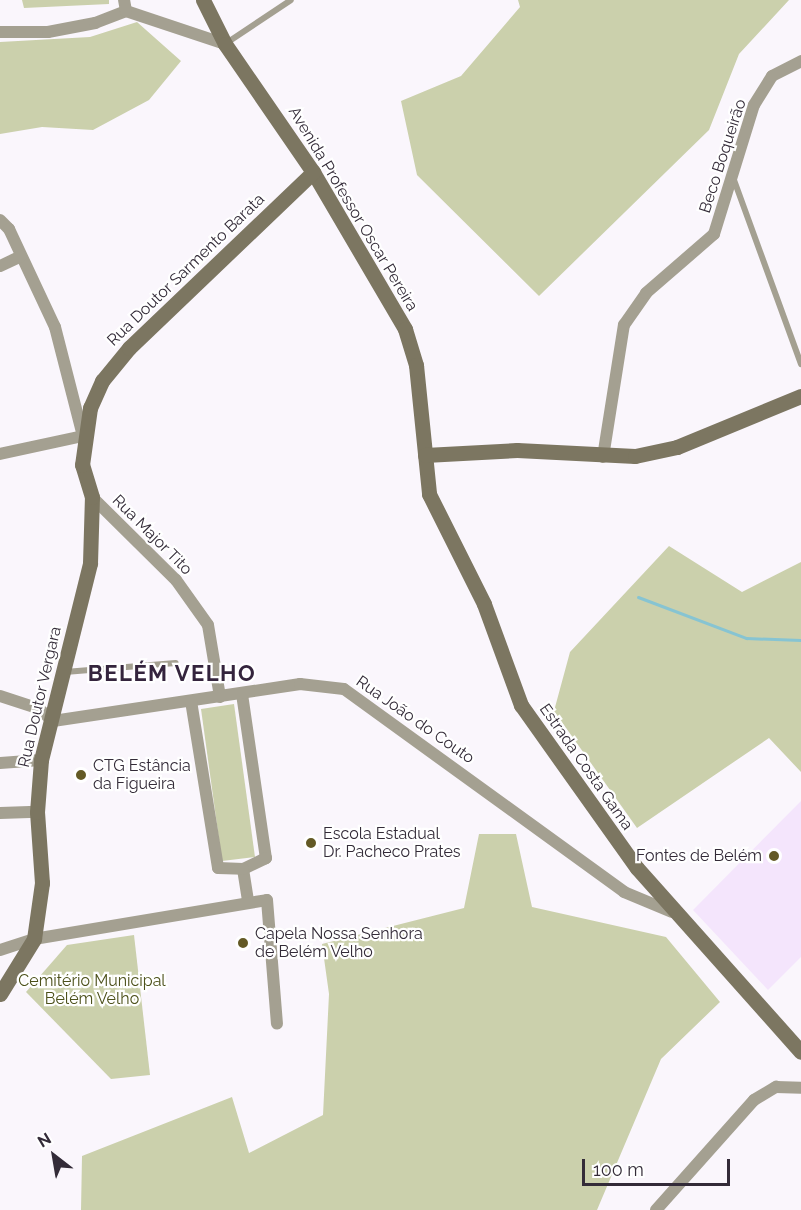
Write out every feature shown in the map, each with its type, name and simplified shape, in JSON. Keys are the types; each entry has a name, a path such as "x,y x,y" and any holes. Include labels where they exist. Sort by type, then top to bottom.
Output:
{"main road":[{"name":"Avenida Professor Oscar Pereira","path":"208,2 225,44 313,172 405,329 416,365 425,455"},
{"name":"Rua Doutor Sarmento Barata","path":"83,436 102,381 129,348 313,172"},
{"path":"425,455 517,450 603,457 676,447 801,396"},
{"name":"Rua Doutor Vergara","path":"0,994 34,939 42,883 37,812 41,760 53,721 90,563 92,497 82,465 83,436"},
{"name":"Estrada Costa Gama","path":"425,455 429,494 484,604 521,705 574,785 672,912 801,1052"}],"street":[{"path":"0,32 68,30 125,6 225,44"},
{"name":"Beco Boqueirão","path":"603,457 624,326 646,293 714,234 734,180 754,105 772,76 801,60"},
{"path":"0,220 21,256 55,327 83,436 0,454"},
{"path":"0,266 21,256"},
{"name":"Rua Major Tito","path":"92,497 176,580 208,625 220,698"},
{"name":"Rua João do Couto","path":"53,721 220,698 300,684 344,689 624,892 672,912"},
{"path":"192,702 218,868 243,869 266,858 242,694"},
{"path":"0,696 38,708 53,721"},
{"path":"0,763 41,760"},
{"path":"0,813 37,812"},
{"path":"243,869 248,902"},
{"path":"0,950 34,939 248,902 268,902 277,1024"},
{"path":"656,1210 760,1095 776,1088 801,1088"}],"lane":[{"path":"225,44 291,0"},
{"path":"734,180 801,364"},
{"path":"65,672 176,663"}],"shaded area":[{"name":"Fontes de Belém","path":"801,801 801,957 768,990 693,910"}],"green space":[{"path":"22,0 109,0 109,4 24,8"},
{"path":"518,0 789,0 739,54 709,130 539,296 417,175 401,101 461,76 520,7"},
{"path":"137,22 181,61 149,100 93,130 42,127 0,134 0,42 90,37"},
{"path":"669,546 742,592 801,562 801,772 769,738 637,828 554,711 570,652"},
{"path":"234,704 255,857 222,861 201,709"},
{"path":"479,834 516,834 532,907 666,937 720,1002 661,1059 597,1210 81,1210 82,1156 232,1097 249,1153 323,1115 329,994 322,944 464,908"},
{"name":"Cemitério Municipal Belém Velho","path":"134,935 150,1075 111,1079 26,992 67,945"}],"waterway":[{"path":"638,597 746,638 801,640"}],"place":[{"name":"CTG Estância da Figueira","path":"81,775"},
{"name":"Escola Estadual Dr. Pacheco Prates","path":"311,843"},
{"name":"Fontes de Belém","path":"774,856"},
{"name":"Capela Nossa Senhora de Belém Velho","path":"243,943"}],"district":[{"name":"BELÉM VELHO","path":"172,674"}]}
